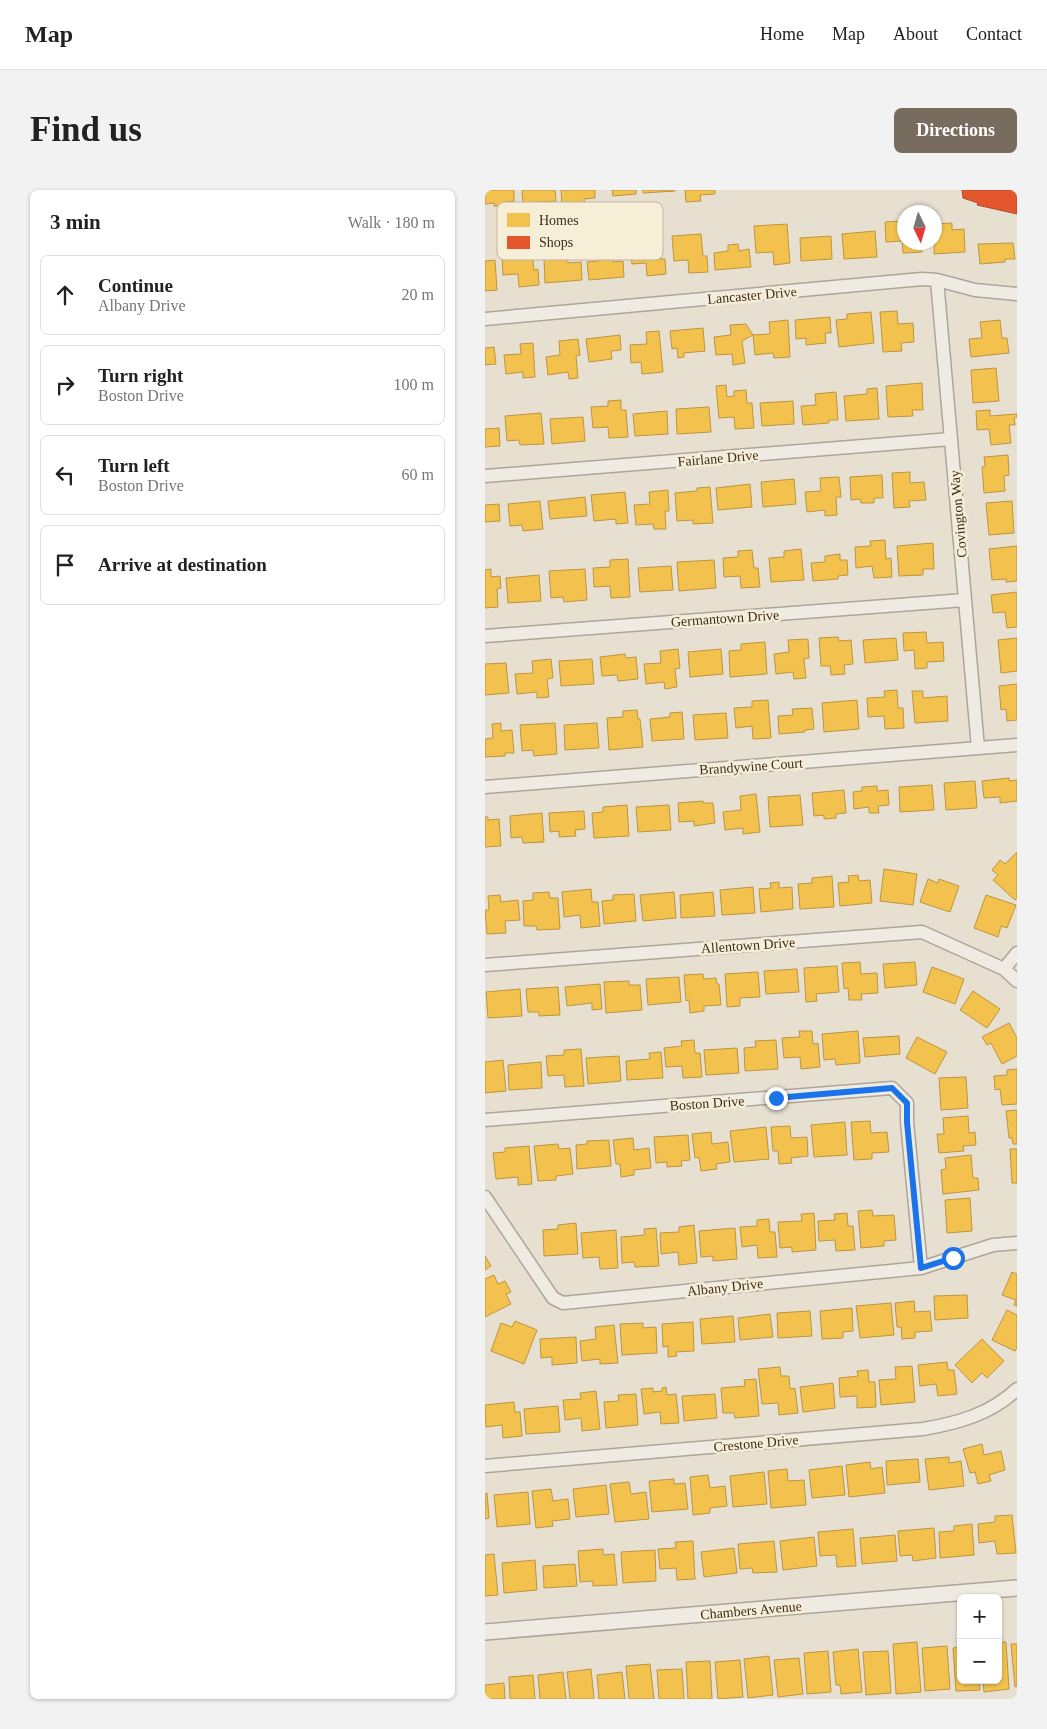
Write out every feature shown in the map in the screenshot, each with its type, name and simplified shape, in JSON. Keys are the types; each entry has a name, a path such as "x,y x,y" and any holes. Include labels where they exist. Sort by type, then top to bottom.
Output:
{"street":[{"name":"Lancaster Drive","path":"485,319 922,279 937,280 975,290 1017,294"},
{"name":"Covington Way","path":"937,280 978,748"},
{"name":"Fairlane Drive","path":"485,476 951,439"},
{"name":"Germantown Drive","path":"485,636 965,600"},
{"name":"Brandywine Court","path":"485,786 1017,745"},
{"name":"Allentown Drive","path":"485,964 922,932 1003,969 1017,981"},
{"path":"1003,969 1017,953"},
{"name":"Boston Drive","path":"485,1120 892,1088 907,1103 907,1122 921,1268"},
{"name":"Albany Drive","path":"485,1197 553,1298 563,1303 921,1268 993,1245 1017,1243"},
{"name":"Crestone Drive","path":"485,1466 923,1430 949,1425 978,1415 995,1406 1017,1389"},
{"name":"Chambers Avenue","path":"485,1632 1017,1588"}],"building: Homes":[{"path":"485,190 514,190 514,201 497,202 497,206 494,206 494,203 485,204"},
{"path":"522,190 555,190 556,201 523,202"},
{"path":"561,190 595,190 595,198 584,199 584,202 562,202"},
{"path":"612,190 636,190 636,194 613,196"},
{"path":"643,190 675,190 675,191 643,193"},
{"path":"685,190 715,190 715,194 700,195 701,201 686,202"},
{"path":"897,221 897,241 886,242 885,222"},
{"path":"952,223 952,230 964,229 965,252 934,254 934,250 942,250 942,224"},
{"path":"787,224 790,263 774,265 773,252 756,253 754,226"},
{"path":"875,231 877,257 844,259 842,234"},
{"path":"701,234 703,256 707,256 708,272 689,273 688,260 674,261 672,236"},
{"path":"831,236 832,259 801,261 800,238"},
{"path":"1013,243 1015,259 1005,259 1005,262 980,264 978,244"},
{"path":"738,244 739,251 749,249 751,267 715,270 714,253 728,251 728,245"},
{"path":"903,250 922,250 922,252 903,253"},
{"path":"665,259 666,274 647,276 646,263 632,264 632,260"},
{"path":"495,260 497,290 485,291 485,261"},
{"path":"502,260 533,260 534,270 538,269 539,285 519,287 518,274 503,275"},
{"path":"544,260 568,260 568,263 581,262 582,280 545,283"},
{"path":"623,261 624,277 589,280 587,262"},
{"path":"897,311 898,324 913,323 914,342 901,343 902,351 883,352 880,312"},
{"path":"871,312 874,343 839,347 836,320 847,319 847,314"},
{"path":"830,317 831,333 825,333 826,343 806,345 806,338 796,339 795,320"},
{"path":"788,320 790,357 774,358 773,353 755,355 753,335 770,334 769,322"},
{"path":"1000,320 1002,338 1007,338 1009,353 971,357 969,339 982,338 980,322"},
{"path":"746,324 753,335 742,341 745,363 733,365 732,354 716,355 714,337 731,335 730,325"},
{"path":"703,328 705,351 684,353 684,357 678,358 677,348 672,349 670,331"},
{"path":"659,331 663,372 642,374 641,362 631,363 630,345 647,344 646,332"},
{"path":"620,335 621,350 611,351 612,359 589,362 586,339"},
{"path":"578,339 580,355 576,356 578,378 569,379 568,372 548,375 546,357 560,355 559,341"},
{"path":"533,343 535,377 523,378 523,372 506,374 504,355 521,354 520,344"},
{"path":"494,347 496,364 485,365 485,348"},
{"path":"996,368 999,401 973,403 971,370"},
{"path":"922,383 923,410 912,410 913,416 888,417 886,386"},
{"path":"726,385 727,397 734,396 734,391 746,390 747,403 752,403 754,428 735,429 734,417 719,418 716,386"},
{"path":"877,388 879,419 846,421 844,396 867,394 867,389"},
{"path":"836,392 838,420 829,420 829,423 803,425 801,406 816,405 815,394"},
{"path":"621,400 621,410 626,410 628,437 609,438 608,427 593,428 591,407 608,406 608,401"},
{"path":"793,401 794,424 762,426 760,403"},
{"path":"709,407 711,432 677,434 676,409"},
{"path":"990,410 990,416 1017,414 1017,417 1014,418 1015,425 1009,425 1011,443 991,445 989,429 977,430 976,411"},
{"path":"667,411 668,434 635,436 633,414"},
{"path":"541,413 544,444 520,445 519,440 507,441 505,416"},
{"path":"583,417 585,441 552,444 550,419"},
{"path":"499,428 500,446 485,447 485,429"},
{"path":"1008,455 1009,475 1004,476 1005,491 984,493 982,467 985,466 984,457"},
{"path":"910,472 910,483 924,482 926,500 909,501 910,507 894,508 892,473"},
{"path":"882,475 883,498 874,498 874,503 861,503 860,499 851,500 850,477"},
{"path":"839,477 841,497 836,497 837,515 825,516 825,510 807,512 805,492 821,491 820,478"},
{"path":"794,479 796,504 763,507 761,482"},
{"path":"750,484 752,507 718,510 716,488"},
{"path":"710,487 713,523 693,524 693,520 677,521 675,493 697,491 697,488"},
{"path":"668,490 669,511 665,511 666,529 654,529 653,524 636,525 634,505 650,504 649,492"},
{"path":"625,492 628,523 616,524 616,519 594,521 591,495"},
{"path":"585,497 587,516 550,519 548,501"},
{"path":"540,501 543,529 523,531 522,525 510,526 508,504"},
{"path":"1012,501 1014,533 989,535 986,503"},
{"path":"499,504 500,521 485,522 485,505"},
{"path":"885,540 886,559 891,558 892,577 874,578 872,566 856,568 855,547 871,546 870,541"},
{"path":"933,543 934,569 923,569 923,575 899,576 897,546"},
{"path":"1017,546 1017,581 1006,582 1006,579 992,580 989,549"},
{"path":"801,549 804,580 771,582 769,558 784,557 784,551"},
{"path":"752,550 754,568 758,568 760,587 741,588 740,576 724,577 723,558 738,557 738,551"},
{"path":"840,554 840,560 847,560 848,575 838,576 838,579 813,581 811,563 825,562 825,556"},
{"path":"628,559 630,597 611,598 610,586 594,587 593,568 610,567 610,560"},
{"path":"714,560 716,588 679,591 677,562"},
{"path":"671,566 673,590 640,592 638,568"},
{"path":"491,569 491,577 500,576 501,588 497,589 498,607 485,608 485,570"},
{"path":"585,569 587,600 564,602 563,597 551,598 549,571"},
{"path":"539,575 541,601 508,603 506,578"},
{"path":"1017,592 1017,627 1007,628 1005,612 993,613 991,595"},
{"path":"926,632 927,643 943,642 944,661 927,662 927,668 915,669 914,650 904,651 903,633"},
{"path":"838,637 839,641 851,640 853,664 844,665 845,674 831,675 830,666 821,666 819,638"},
{"path":"896,638 898,660 865,663 863,640"},
{"path":"1017,638 1017,671 1001,673 998,640"},
{"path":"808,639 809,658 804,659 806,678 794,679 793,672 776,674 774,654 789,652 788,640"},
{"path":"765,642 767,674 730,677 729,651 741,650 741,644"},
{"path":"678,649 680,668 675,669 677,687 665,689 664,682 646,684 644,664 661,663 660,651"},
{"path":"721,649 723,674 690,677 688,652"},
{"path":"625,654 626,658 636,657 638,679 618,681 617,675 602,676 600,657"},
{"path":"551,659 553,678 547,679 549,697 537,698 537,692 517,694 515,674 533,673 532,661"},
{"path":"592,659 594,684 561,686 559,661"},
{"path":"506,663 509,693 485,695 485,664"},
{"path":"1017,684 1017,720 1007,721 1006,709 1001,710 999,686"},
{"path":"897,690 898,708 903,708 904,728 885,729 884,716 868,717 867,698 885,697 884,691"},
{"path":"912,691 923,691 923,698 947,696 948,721 915,723"},
{"path":"768,700 771,738 753,739 752,726 736,728 734,708 752,707 752,701"},
{"path":"857,700 859,729 824,732 822,703"},
{"path":"812,708 814,729 805,730 805,732 779,734 778,716 793,715 792,709"},
{"path":"637,710 638,719 640,719 643,747 609,750 607,718 623,717 623,711"},
{"path":"682,712 684,739 652,741 650,719 670,717 670,713"},
{"path":"726,713 728,738 695,740 693,715"},
{"path":"501,723 501,731 512,730 514,753 505,753 505,756 485,757 485,739 493,738 492,724"},
{"path":"555,723 557,754 534,756 533,750 522,751 520,725"},
{"path":"597,723 599,748 565,750 564,725"},
{"path":"1009,778 1009,781 1017,780 1017,801 1000,803 1000,797 984,798 982,781"},
{"path":"975,781 977,808 946,810 944,783"},
{"path":"932,785 934,810 900,812 899,787"},
{"path":"877,786 877,791 888,790 889,805 878,806 879,813 869,813 869,807 854,809 853,792 862,791 862,787"},
{"path":"844,790 846,813 836,814 836,818 824,819 824,815 814,816 812,793"},
{"path":"756,794 760,832 743,834 743,828 725,830 723,812 741,810 740,796"},
{"path":"800,795 803,825 770,827 768,797"},
{"path":"703,801 703,803 713,803 715,823 694,826 694,821 679,822 678,803"},
{"path":"627,805 629,836 594,838 592,813 603,812 603,807"},
{"path":"669,805 671,830 638,832 636,807"},
{"path":"584,811 585,829 575,830 576,836 559,837 559,831 550,832 549,813"},
{"path":"542,813 544,842 523,843 522,837 511,838 510,816"},
{"path":"485,817 488,817 488,820 499,819 501,846 485,847"},
{"path":"1017,852 1017,898 1015,900 993,880 998,875 992,870 1000,860 1005,864"},
{"path":"884,869 917,874 913,905 880,901"},
{"path":"858,875 859,881 870,880 872,903 840,906 838,883 849,882 848,876"},
{"path":"832,876 834,907 800,909 798,884 812,883 812,878"},
{"path":"928,879 938,883 939,879 959,886 950,912 920,902"},
{"path":"779,882 779,888 792,887 793,909 761,912 759,889 771,888 770,883"},
{"path":"753,887 755,913 722,915 720,890"},
{"path":"591,889 592,902 598,902 600,926 581,928 580,915 564,917 562,892"},
{"path":"549,892 550,898 558,898 560,929 537,930 536,926 524,926 523,901 533,900 533,893"},
{"path":"674,892 676,918 643,921 640,895"},
{"path":"713,892 715,916 681,918 680,895"},
{"path":"634,894 636,921 604,924 602,901 613,900 613,895"},
{"path":"500,895 501,902 518,900 520,920 505,921 506,933 487,934 485,910 489,910 488,896"},
{"path":"986,895 1016,905 1007,928 1001,926 998,937 974,928"},
{"path":"860,962 861,974 877,973 878,993 861,994 862,1000 849,1000 848,988 844,989 842,963"},
{"path":"915,962 917,985 885,988 883,964"},
{"path":"837,966 839,992 816,994 817,1001 806,1002 804,968"},
{"path":"932,967 964,979 955,1004 923,992"},
{"path":"797,969 799,992 766,994 764,971"},
{"path":"758,972 760,997 740,998 740,1006 727,1007 725,974"},
{"path":"703,974 704,979 716,978 717,984 719,984 721,1005 704,1006 704,1011 690,1013 689,1000 686,1001 684,975"},
{"path":"679,977 681,1002 648,1005 646,979"},
{"path":"629,981 629,985 640,985 642,1010 606,1013 604,982"},
{"path":"600,984 602,1009 592,1010 592,1003 567,1006 565,987"},
{"path":"558,987 560,1015 539,1016 539,1012 528,1012 526,989"},
{"path":"520,989 522,1016 488,1018 486,992"},
{"path":"973,991 1000,1009 987,1028 960,1010"},
{"path":"1009,1023 1017,1038 1017,1056 1002,1064 991,1043 987,1045 982,1037"},
{"path":"799,1031 812,1031 813,1044 818,1043 820,1067 801,1069 800,1057 784,1058 782,1038 800,1037"},
{"path":"858,1031 860,1063 836,1065 835,1059 824,1060 822,1034"},
{"path":"899,1036 900,1054 865,1057 863,1038"},
{"path":"917,1037 947,1052 935,1074 906,1058"},
{"path":"694,1040 695,1053 700,1053 702,1077 683,1078 682,1066 666,1067 664,1048 682,1046 681,1041"},
{"path":"776,1040 778,1069 745,1071 744,1048 756,1047 755,1041"},
{"path":"737,1048 739,1073 706,1075 704,1050"},
{"path":"581,1049 584,1086 565,1087 564,1075 548,1076 546,1056 564,1055 564,1050"},
{"path":"661,1052 663,1078 627,1080 626,1061 650,1059 649,1053"},
{"path":"619,1056 621,1081 588,1084 586,1058"},
{"path":"503,1060 506,1091 485,1093 485,1062"},
{"path":"541,1062 542,1088 509,1090 508,1065"},
{"path":"1017,1069 1017,1104 1002,1105 1000,1089 995,1090 994,1076 1007,1075 1007,1070"},
{"path":"966,1077 968,1108 941,1110 939,1078"},
{"path":"1017,1110 1017,1144 1013,1144 1012,1138 1009,1138 1006,1111"},
{"path":"968,1116 969,1133 975,1132 976,1145 963,1146 964,1151 939,1153 937,1134 944,1134 943,1118"},
{"path":"870,1121 871,1133 887,1132 889,1152 872,1153 872,1159 854,1160 851,1122"},
{"path":"845,1122 847,1155 814,1157 811,1125"},
{"path":"790,1126 791,1138 807,1137 808,1156 791,1158 792,1163 779,1164 778,1151 773,1151 771,1127"},
{"path":"766,1127 769,1159 734,1162 730,1131"},
{"path":"711,1132 712,1144 728,1142 730,1162 716,1164 717,1169 701,1171 699,1157 695,1158 692,1134"},
{"path":"688,1135 690,1160 681,1161 682,1166 667,1167 667,1162 656,1163 654,1137"},
{"path":"633,1138 634,1150 649,1148 651,1168 634,1170 634,1175 621,1177 620,1164 616,1164 613,1140"},
{"path":"609,1140 611,1166 577,1169 576,1145 587,1144 587,1141"},
{"path":"558,1144 559,1149 570,1148 573,1174 556,1176 556,1180 538,1181 534,1146"},
{"path":"529,1146 532,1184 518,1185 518,1177 496,1179 493,1153 505,1152 505,1148"},
{"path":"1010,1149 1017,1149 1017,1183 1012,1183"},
{"path":"971,1155 973,1178 978,1178 979,1190 943,1194 941,1170 946,1169 945,1158"},
{"path":"970,1198 972,1231 947,1233 945,1200"},
{"path":"872,1210 873,1216 894,1215 896,1240 884,1241 884,1246 861,1248 858,1211"},
{"path":"814,1213 816,1250 792,1252 792,1247 780,1248 778,1222 802,1221 801,1214"},
{"path":"847,1213 848,1226 853,1226 855,1250 836,1251 835,1240 819,1241 818,1221 835,1220 834,1214"},
{"path":"769,1219 770,1232 775,1232 777,1257 758,1258 757,1245 742,1247 740,1227 757,1226 757,1220"},
{"path":"576,1223 578,1254 544,1256 543,1230 558,1229 558,1225"},
{"path":"694,1225 697,1263 679,1265 678,1252 661,1254 660,1233 679,1232 679,1227"},
{"path":"656,1228 659,1266 635,1267 634,1262 622,1263 621,1237 645,1235 644,1229"},
{"path":"735,1228 737,1259 713,1261 713,1256 701,1257 699,1231"},
{"path":"616,1230 618,1268 600,1269 599,1257 583,1258 581,1233"},
{"path":"485,1256 491,1266 485,1270"},
{"path":"1012,1272 1017,1274 1017,1306 1014,1305 1016,1300 1002,1295"},
{"path":"494,1275 498,1284 505,1281 511,1292 506,1294 511,1304 485,1317 485,1279"},
{"path":"967,1295 968,1318 935,1320 934,1296"},
{"path":"914,1301 915,1312 930,1311 932,1331 915,1332 915,1338 902,1339 901,1327 897,1327 895,1303"},
{"path":"891,1303 894,1335 860,1338 856,1306"},
{"path":"852,1308 853,1331 843,1332 843,1338 822,1339 820,1311"},
{"path":"1007,1310 1017,1315 1017,1348 1015,1351 992,1340"},
{"path":"810,1311 812,1336 778,1338 777,1313"},
{"path":"770,1314 773,1337 740,1340 738,1318"},
{"path":"733,1316 735,1342 702,1344 700,1319"},
{"path":"515,1321 537,1330 524,1364 491,1351 501,1323 512,1327"},
{"path":"693,1322 694,1351 676,1352 677,1356 668,1357 668,1346 663,1347 662,1324"},
{"path":"643,1323 643,1328 656,1327 657,1353 622,1355 620,1324"},
{"path":"614,1325 618,1363 600,1364 600,1359 582,1361 580,1341 596,1339 595,1327"},
{"path":"576,1337 577,1363 552,1365 552,1357 541,1358 540,1339"},
{"path":"982,1339 1004,1361 987,1378 982,1373 972,1383 955,1365"},
{"path":"947,1362 948,1370 954,1370 957,1394 938,1396 936,1384 920,1386 918,1365"},
{"path":"912,1366 915,1402 881,1405 879,1380 896,1379 895,1367"},
{"path":"780,1367 781,1376 789,1376 790,1389 795,1388 798,1413 779,1415 778,1403 762,1404 758,1369"},
{"path":"868,1370 869,1382 875,1382 876,1407 857,1408 857,1396 840,1397 839,1378 858,1376 857,1371"},
{"path":"756,1379 759,1416 735,1418 734,1413 723,1413 721,1388 745,1386 744,1380"},
{"path":"833,1383 835,1408 803,1412 800,1387"},
{"path":"666,1387 667,1395 676,1394 679,1423 661,1424 660,1412 644,1414 641,1389 653,1388 653,1392 662,1391 662,1388"},
{"path":"596,1391 600,1429 582,1431 581,1418 565,1420 563,1400 581,1399 580,1393"},
{"path":"636,1394 638,1425 606,1428 604,1402 619,1401 618,1395"},
{"path":"715,1394 717,1418 684,1421 682,1396"},
{"path":"514,1402 515,1412 520,1412 522,1436 503,1438 502,1425 486,1427 485,1405"},
{"path":"558,1406 560,1432 526,1434 524,1409"},
{"path":"982,1444 984,1455 1001,1451 1005,1470 989,1475 991,1481 978,1484 975,1472 970,1473 963,1449"},
{"path":"949,1457 949,1463 961,1461 964,1486 929,1490 925,1459"},
{"path":"918,1459 920,1482 887,1485 886,1461"},
{"path":"870,1462 871,1469 882,1467 885,1493 849,1497 846,1465"},
{"path":"842,1466 845,1495 812,1498 809,1470"},
{"path":"787,1469 788,1481 804,1480 806,1505 771,1508 768,1471"},
{"path":"764,1472 767,1504 733,1507 730,1476"},
{"path":"708,1475 710,1488 725,1486 727,1506 710,1508 710,1513 693,1515 690,1477"},
{"path":"674,1479 674,1484 685,1483 688,1509 652,1512 649,1481"},
{"path":"629,1482 631,1494 646,1492 649,1519 615,1522 610,1484"},
{"path":"606,1485 609,1514 576,1517 573,1489"},
{"path":"551,1489 553,1501 568,1499 570,1519 552,1521 553,1526 536,1528 532,1491"},
{"path":"528,1492 530,1524 497,1527 494,1495"},
{"path":"487,1493 489,1518 485,1519 485,1494"},
{"path":"1012,1515 1016,1553 997,1554 995,1541 979,1543 978,1524 995,1522 995,1516"},
{"path":"972,1524 974,1555 940,1558 939,1532 954,1531 954,1526"},
{"path":"934,1528 936,1558 913,1561 912,1555 900,1556 898,1531"},
{"path":"853,1529 856,1566 837,1567 836,1555 820,1556 818,1532"},
{"path":"895,1535 897,1561 862,1564 860,1538"},
{"path":"814,1537 817,1566 783,1570 780,1541"},
{"path":"693,1541 695,1579 677,1580 676,1568 660,1569 658,1549 676,1548 675,1542"},
{"path":"774,1541 777,1572 753,1573 752,1568 740,1569 738,1544"},
{"path":"734,1548 737,1573 704,1577 701,1552"},
{"path":"603,1549 603,1555 614,1554 617,1585 593,1586 593,1581 580,1582 578,1551"},
{"path":"655,1550 656,1581 623,1583 621,1552"},
{"path":"494,1554 498,1595 485,1596 485,1555"},
{"path":"535,1560 537,1590 504,1593 502,1563"},
{"path":"575,1564 577,1586 544,1588 543,1566"},
{"path":"917,1642 921,1692 896,1694 893,1644"},
{"path":"1002,1642 1006,1642 1009,1689 984,1692 983,1684 1002,1684"},
{"path":"1011,1644 1017,1644 1017,1686 1015,1687"},
{"path":"947,1646 950,1689 925,1691 922,1648"},
{"path":"953,1648 957,1648 957,1684 979,1684 980,1690 956,1691"},
{"path":"858,1649 862,1692 841,1694 840,1685 836,1685 833,1652"},
{"path":"828,1651 831,1692 807,1694 804,1653"},
{"path":"888,1651 891,1693 866,1695 863,1652"},
{"path":"769,1656 773,1695 748,1698 744,1659"},
{"path":"799,1658 803,1694 778,1697 774,1660"},
{"path":"740,1660 743,1697 718,1699 715,1662"},
{"path":"710,1661 712,1699 688,1699 686,1662"},
{"path":"650,1664 654,1699 629,1699 626,1666"},
{"path":"591,1669 594,1699 570,1699 567,1672"},
{"path":"682,1669 684,1699 659,1699 657,1670"},
{"path":"563,1672 566,1699 540,1699 538,1675"},
{"path":"622,1672 625,1699 599,1699 597,1675"},
{"path":"533,1675 535,1699 510,1699 509,1677"},
{"path":"504,1683 505,1699 485,1699 485,1685"}],"building: Shops":[{"path":"962,190 1017,190 1017,214 977,205 978,203 963,198"}],"route":[{"path":"776,1098 892,1088 907,1103 907,1122 921,1268 953,1258"}]}
